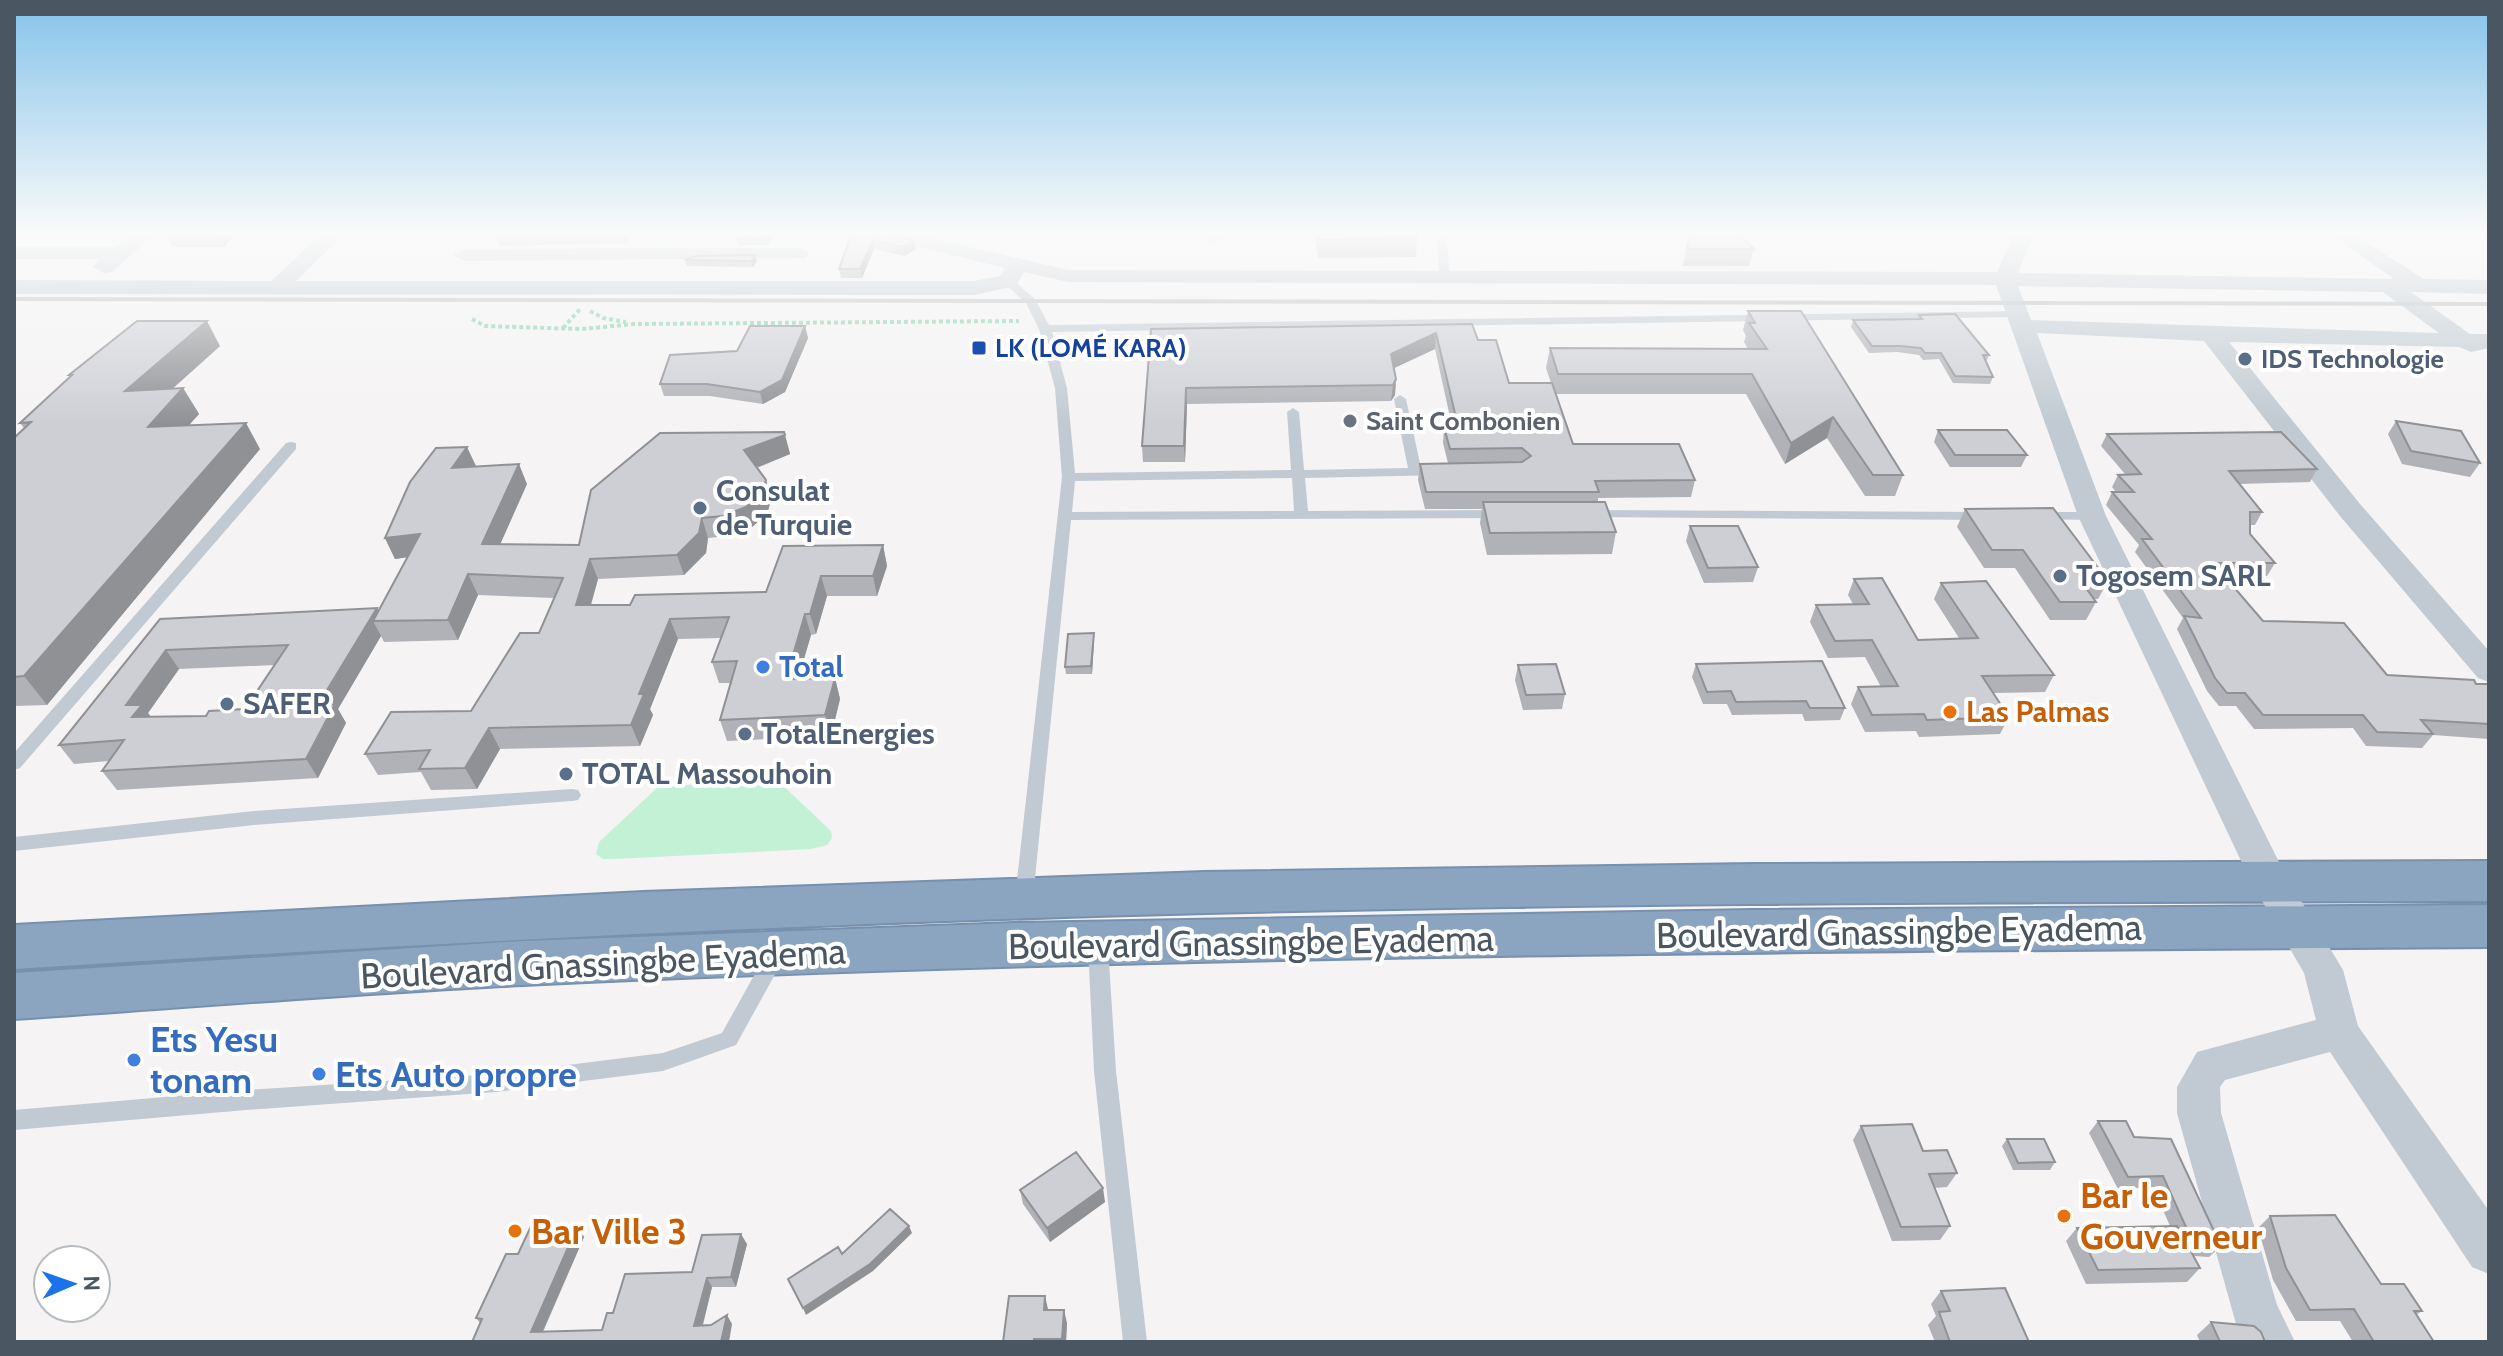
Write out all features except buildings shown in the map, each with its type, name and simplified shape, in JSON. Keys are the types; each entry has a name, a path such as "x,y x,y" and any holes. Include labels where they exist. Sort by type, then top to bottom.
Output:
{"highway":[{"name":"Boulevard Gnassingbe Eyadema","path":"14,947 495,917 1024,898 1837,883 2489,881"},
{"name":"Boulevard Gnassingbe Eyadema","path":"14,996 516,963 777,952 1654,934 2489,926"}],"street":[{"path":"2012,298 2092,516 2270,882 2323,970 2339,1032 2489,1251"},
{"path":"2408,298 2478,341 2489,360"},
{"path":"2019,320 2211,334 2478,341"},
{"path":"2211,334 2350,510 2489,671"},
{"path":"2270,1342 2255,1314 2195,1089 2201,1076 2212,1065 2339,1032"}],"lane":[{"path":"1024,898 1069,477 1061,388 1042,325 1029,298"},
{"path":"1042,325 2019,320"},
{"path":"1400,399 1415,472"},
{"path":"1293,412 1301,513"},
{"path":"14,764 291,446"},
{"path":"1069,477 1460,472"},
{"path":"1064,516 1522,514"},
{"path":"1570,514 1997,516"},
{"path":"2029,516 2092,516"},
{"path":"14,844 254,818 572,795"},
{"path":"1098,945 1105,1071 1135,1342"},
{"path":"14,1120 496,1083 663,1062 729,1039 777,952"}],"path":[{"path":"582,307 603,318 634,324"},
{"path":"472,319 485,326 582,329 634,324 1042,325"}],"green space":[{"path":"776,779 831,831 832,838 827,845 811,849 614,859 603,859 596,854 599,842 658,787"}],"railway":[{"path":"14,299 2489,304"}],"place":[{"name":"LK (LOMÉ KARA)","path":"979,348"},
{"name":"IDS Technologie","path":"2245,359"},
{"name":"Saint Combonien","path":"1350,421"},
{"name":"Consulat de Turquie","path":"700,508"},
{"name":"Togosem SARL","path":"2060,576"},
{"name":"Total","path":"763,667"},
{"name":"SAFER","path":"227,704"},
{"name":"Las Palmas","path":"1950,712"},
{"name":"TotalEnergies","path":"745,734"},
{"name":"TOTAL Massouhoin","path":"566,774"},
{"name":"Ets Yesu tonam","path":"134,1060"},
{"name":"Ets Auto propre","path":"319,1074"},
{"name":"Bar le Gouverneur","path":"2064,1216"},
{"name":"Bar Ville 3","path":"515,1231"}]}
